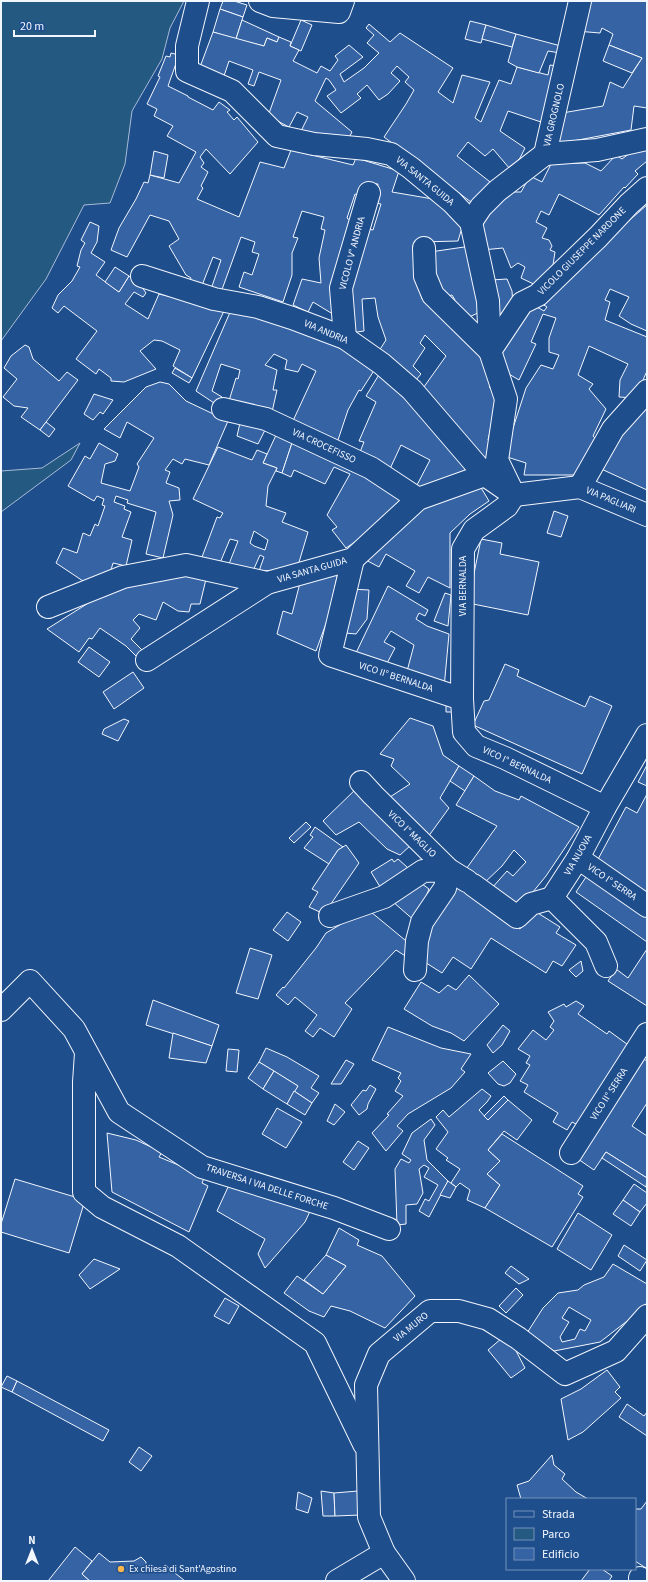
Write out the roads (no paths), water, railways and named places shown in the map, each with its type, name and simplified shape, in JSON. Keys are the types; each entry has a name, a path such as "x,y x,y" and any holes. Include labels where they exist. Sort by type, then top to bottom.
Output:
{"street":[{"name":"VIA SANTA GUIDA","path":"198,1 187,46 187,71 232,90 277,136 314,144 391,154 412,168 452,202 472,222"},
{"name":"VIA GROGNOLO","path":"472,222 481,207 497,191 545,154 580,1"},
{"path":"267,3 341,6"},
{"path":"545,154 597,150 647,139"},
{"name":"VICOLO GIUSEPPE NARDONE","path":"490,351 522,303 538,295 647,188"},
{"name":"VICOLO V° ANDRIA","path":"345,338 341,288 369,193"},
{"path":"472,222 488,301 490,351 506,399 497,460 514,495"},
{"path":"424,248 425,276 433,295 490,351"},
{"name":"VIA ANDRIA","path":"142,276 214,299 258,307 345,338 382,364 412,390 485,475"},
{"path":"580,487 614,429 647,391"},
{"name":"VIA CROCEFISSO","path":"223,410 266,419 371,468 418,499"},
{"name":"VIA SANTA GUIDA","path":"48,606 123,577 186,565 267,583 353,559 418,499 485,475"},
{"path":"485,475 514,495"},
{"name":"VIA PAGLIARI","path":"514,495 580,487 647,515"},
{"name":"VIA BERNALDA","path":"462,699 463,549 474,530 507,506 514,495"},
{"name":"VICO II° BERNALDA","path":"353,559 330,655 462,699"},
{"path":"147,660 267,583"},
{"name":"VICO I° BERNALDA","path":"462,699 464,732 476,746 505,758 604,807"},
{"name":"VIA NUOVA","path":"552,898 578,858 604,807 647,735"},
{"name":"VICO I° MAGLIO","path":"361,782 373,796 449,870 470,883 517,917 531,904 552,898"},
{"name":"VICO I° SERRA","path":"578,858 647,906"},
{"path":"330,916 384,897 423,872 449,870 445,888 422,922 417,941 415,970"},
{"path":"552,898 596,942 606,966"},
{"name":"TRAVERSA I VIA DELLE FORCHE","path":"1,1010 30,981 74,1029 119,1112 202,1167 334,1208 389,1229"},
{"name":"VICO II° SERRA","path":"571,1153 647,1034"},
{"path":"86,1053 84,1082 84,1192 102,1207 178,1246 315,1343 367,1450"},
{"name":"VIA MURO","path":"404,1581 384,1553 369,1517 366,1385 379,1354 430,1311 459,1311 488,1319 518,1338 565,1374 616,1352 647,1316"},
{"path":"337,1581 384,1553"}],"place":[{"name":"Ex chiesa di Sant'Agostino","path":"121,1569"}]}
